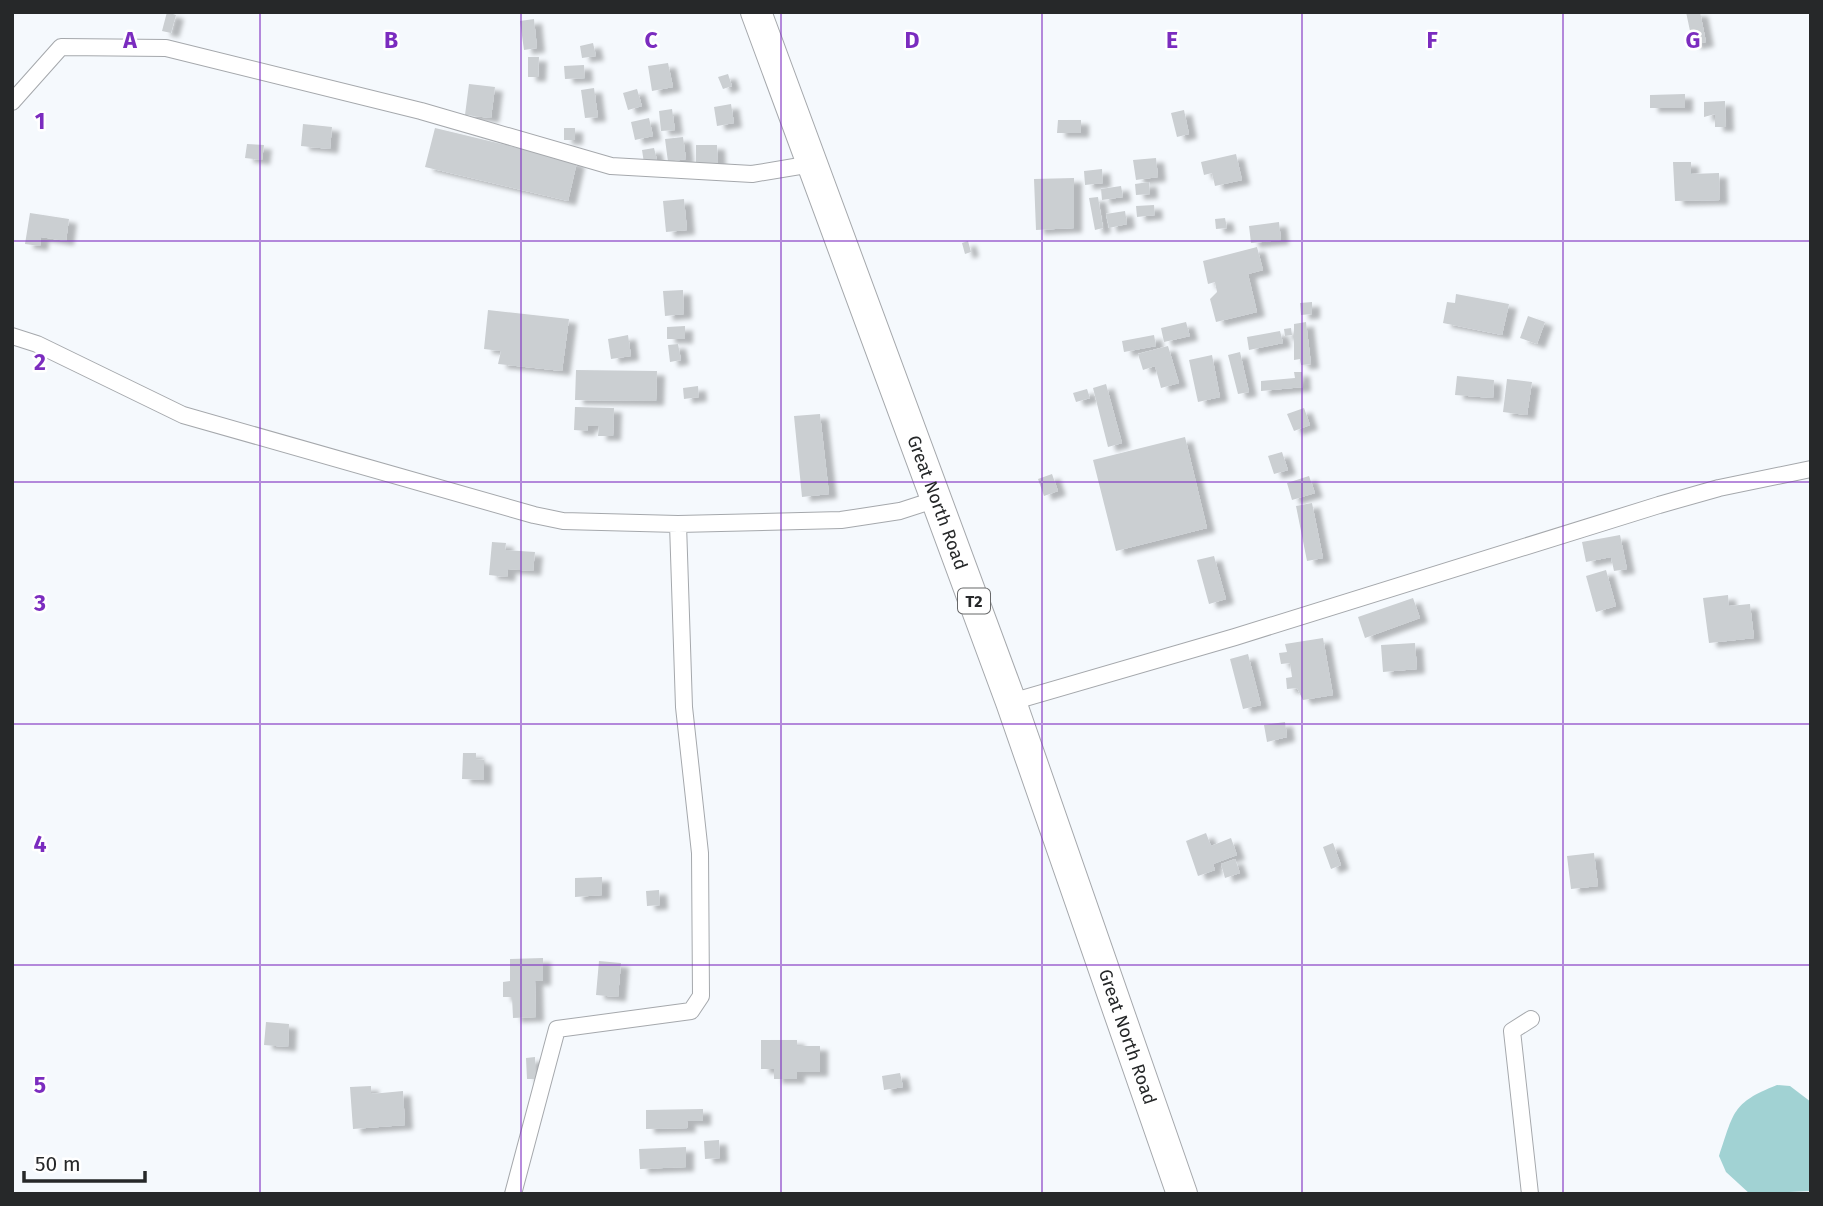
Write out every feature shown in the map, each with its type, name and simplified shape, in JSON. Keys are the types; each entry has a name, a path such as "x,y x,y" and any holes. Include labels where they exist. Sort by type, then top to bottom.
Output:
{"highway":[{"name":"Great North Road","path":"757,12 812,163 942,497 1200,1194"},
{"name":"Great North Road","path":"775,12 942,497"},
{"name":"Great North Road","path":"1017,701 1182,1194"}],"street":[{"path":"12,102 61,47 166,48 421,111 611,166 752,174 812,163"},
{"path":"12,335 37,344 183,415 356,466 563,521 678,524 841,520 900,511 942,497"},
{"path":"1017,701 1659,505 1719,488 1811,469"},
{"path":"513,1194 557,1029 691,1011 701,996 700,853 684,707 678,524"},
{"path":"1530,1194 1513,1031 1531,1019"}],"water":[{"path":"1777,1085 1790,1086 1811,1102 1811,1191 1750,1194 1726,1172 1719,1156 1736,1111 1762,1091"}],"building":[{"path":"167,12 176,15 171,33 162,31"},
{"path":"1686,12 1700,12 1706,42 1693,45"},
{"path":"534,19 537,48 524,50 520,21"},
{"path":"593,43 596,56 582,58 580,46"},
{"path":"528,57 539,57 538,77 528,77"},
{"path":"668,63 673,87 652,91 648,66"},
{"path":"584,65 585,78 565,79 564,66"},
{"path":"728,74 732,86 723,89 718,77"},
{"path":"469,84 495,87 491,118 465,115"},
{"path":"594,88 598,117 585,118 581,90"},
{"path":"637,89 642,106 628,110 623,93"},
{"path":"1685,94 1685,108 1650,108 1650,95"},
{"path":"1725,101 1726,127 1715,127 1715,114 1704,117 1704,102"},
{"path":"731,104 734,123 717,126 714,107"},
{"path":"672,109 675,130 661,131 659,111"},
{"path":"1184,110 1189,134 1177,137 1171,113"},
{"path":"649,118 653,136 635,140 631,122"},
{"path":"1058,120 1081,120 1081,133 1057,133"},
{"path":"303,124 332,127 330,149 301,146"},
{"path":"435,128 577,162 568,201 425,167"},
{"path":"564,128 575,128 575,140 564,140"},
{"path":"683,137 686,159 668,162 665,139"},
{"path":"247,144 264,145 262,160 245,158"},
{"path":"696,145 717,145 718,164 696,165"},
{"path":"654,148 657,160 644,163 642,150"},
{"path":"1236,154 1242,180 1215,186 1212,173 1204,175 1201,162"},
{"path":"1156,158 1158,177 1136,180 1133,160"},
{"path":"1673,162 1691,162 1691,174 1719,173 1720,200 1675,201"},
{"path":"1102,169 1103,183 1085,185 1084,171"},
{"path":"1074,178 1074,228 1036,230 1034,179"},
{"path":"1149,182 1150,194 1136,195 1135,184"},
{"path":"1121,186 1123,197 1102,200 1101,189"},
{"path":"1098,197 1103,228 1095,230 1089,198"},
{"path":"684,199 687,230 666,232 663,201"},
{"path":"1154,205 1155,215 1137,217 1136,206"},
{"path":"1125,211 1127,224 1109,228 1106,214"},
{"path":"30,213 69,219 66,241 41,237 40,246 25,244"},
{"path":"1225,218 1227,228 1216,229 1215,219"},
{"path":"1279,222 1281,240 1251,243 1249,226"},
{"path":"968,241 971,252 965,254 962,243"},
{"path":"1257,247 1263,270 1248,274 1257,312 1216,322 1210,299 1217,292 1215,282 1208,284 1203,261"},
{"path":"683,290 684,314 665,316 663,291"},
{"path":"1456,294 1509,304 1502,335 1443,323 1447,302 1455,303"},
{"path":"1312,302 1312,314 1301,315 1300,303"},
{"path":"488,310 569,319 562,371 498,364 501,351 484,349"},
{"path":"1528,316 1545,322 1537,344 1520,338"},
{"path":"1186,322 1190,336 1164,342 1161,328"},
{"path":"1306,322 1311,364 1301,365 1300,359 1294,360 1294,324"},
{"path":"685,326 685,339 667,339 667,327"},
{"path":"1291,328 1292,335 1285,336 1284,329"},
{"path":"1280,331 1283,343 1249,350 1247,337"},
{"path":"628,335 631,356 611,359 608,339"},
{"path":"1154,335 1156,346 1124,352 1122,341"},
{"path":"678,344 681,360 670,362 668,345"},
{"path":"1168,346 1179,383 1161,388 1155,366 1143,370 1138,354"},
{"path":"1240,352 1249,392 1238,394 1228,355"},
{"path":"1212,355 1220,397 1198,402 1189,360"},
{"path":"576,370 657,371 656,401 575,400"},
{"path":"1294,372 1302,372 1303,387 1261,391 1261,381 1295,378"},
{"path":"1457,376 1494,380 1493,398 1455,395"},
{"path":"1507,379 1532,382 1527,415 1503,412"},
{"path":"1106,384 1122,443 1108,447 1093,388"},
{"path":"698,386 699,397 684,399 683,388"},
{"path":"1087,389 1090,398 1076,402 1073,393"},
{"path":"575,407 614,408 613,436 598,436 599,426 588,426 587,431 574,430"},
{"path":"1304,408 1310,425 1294,431 1287,414"},
{"path":"820,414 829,494 802,497 794,416"},
{"path":"1185,437 1207,528 1116,551 1093,460"},
{"path":"1282,452 1288,470 1274,474 1268,456"},
{"path":"1052,474 1058,491 1044,496 1038,479"},
{"path":"1309,476 1315,493 1292,500 1287,483"},
{"path":"1312,503 1323,558 1307,561 1296,506"},
{"path":"1620,535 1627,569 1614,571 1611,557 1586,562 1582,542"},
{"path":"492,542 506,543 505,550 535,552 533,571 508,569 507,577 489,575"},
{"path":"1214,556 1226,599 1209,604 1197,560"},
{"path":"1606,570 1616,606 1596,612 1586,576"},
{"path":"1728,595 1729,606 1750,604 1754,638 1709,643 1703,598"},
{"path":"1413,598 1420,618 1365,638 1358,617"},
{"path":"1323,638 1333,695 1303,700 1297,688 1287,689 1286,678 1292,677 1290,663 1281,664 1279,653 1287,652 1285,644"},
{"path":"1415,643 1417,669 1383,672 1381,645"},
{"path":"1248,654 1261,705 1243,709 1230,659"},
{"path":"1285,722 1287,737 1267,742 1264,725"},
{"path":"463,753 476,753 476,759 484,760 484,780 462,779"},
{"path":"1206,833 1211,846 1231,838 1237,855 1213,864 1215,870 1198,876 1186,841"},
{"path":"1333,843 1341,865 1331,869 1323,847"},
{"path":"1594,853 1598,886 1571,889 1567,856"},
{"path":"1235,859 1240,873 1225,878 1221,864"},
{"path":"602,877 602,895 575,897 575,878"},
{"path":"659,890 660,905 647,906 646,891"},
{"path":"543,958 543,981 535,981 536,1017 513,1018 512,997 503,997 503,982 510,981 510,959"},
{"path":"599,961 621,963 618,997 596,995"},
{"path":"266,1022 289,1024 288,1047 264,1045"},
{"path":"761,1040 797,1040 797,1046 820,1046 820,1072 797,1072 797,1079 774,1079 774,1069 761,1069"},
{"path":"535,1057 535,1079 527,1079 526,1058"},
{"path":"900,1073 903,1087 884,1090 882,1076"},
{"path":"371,1086 371,1094 403,1091 405,1125 353,1129 350,1087"},
{"path":"703,1109 703,1121 687,1121 688,1128 646,1129 646,1110"},
{"path":"719,1140 720,1158 705,1159 704,1141"},
{"path":"686,1147 686,1167 640,1169 639,1149"}]}
